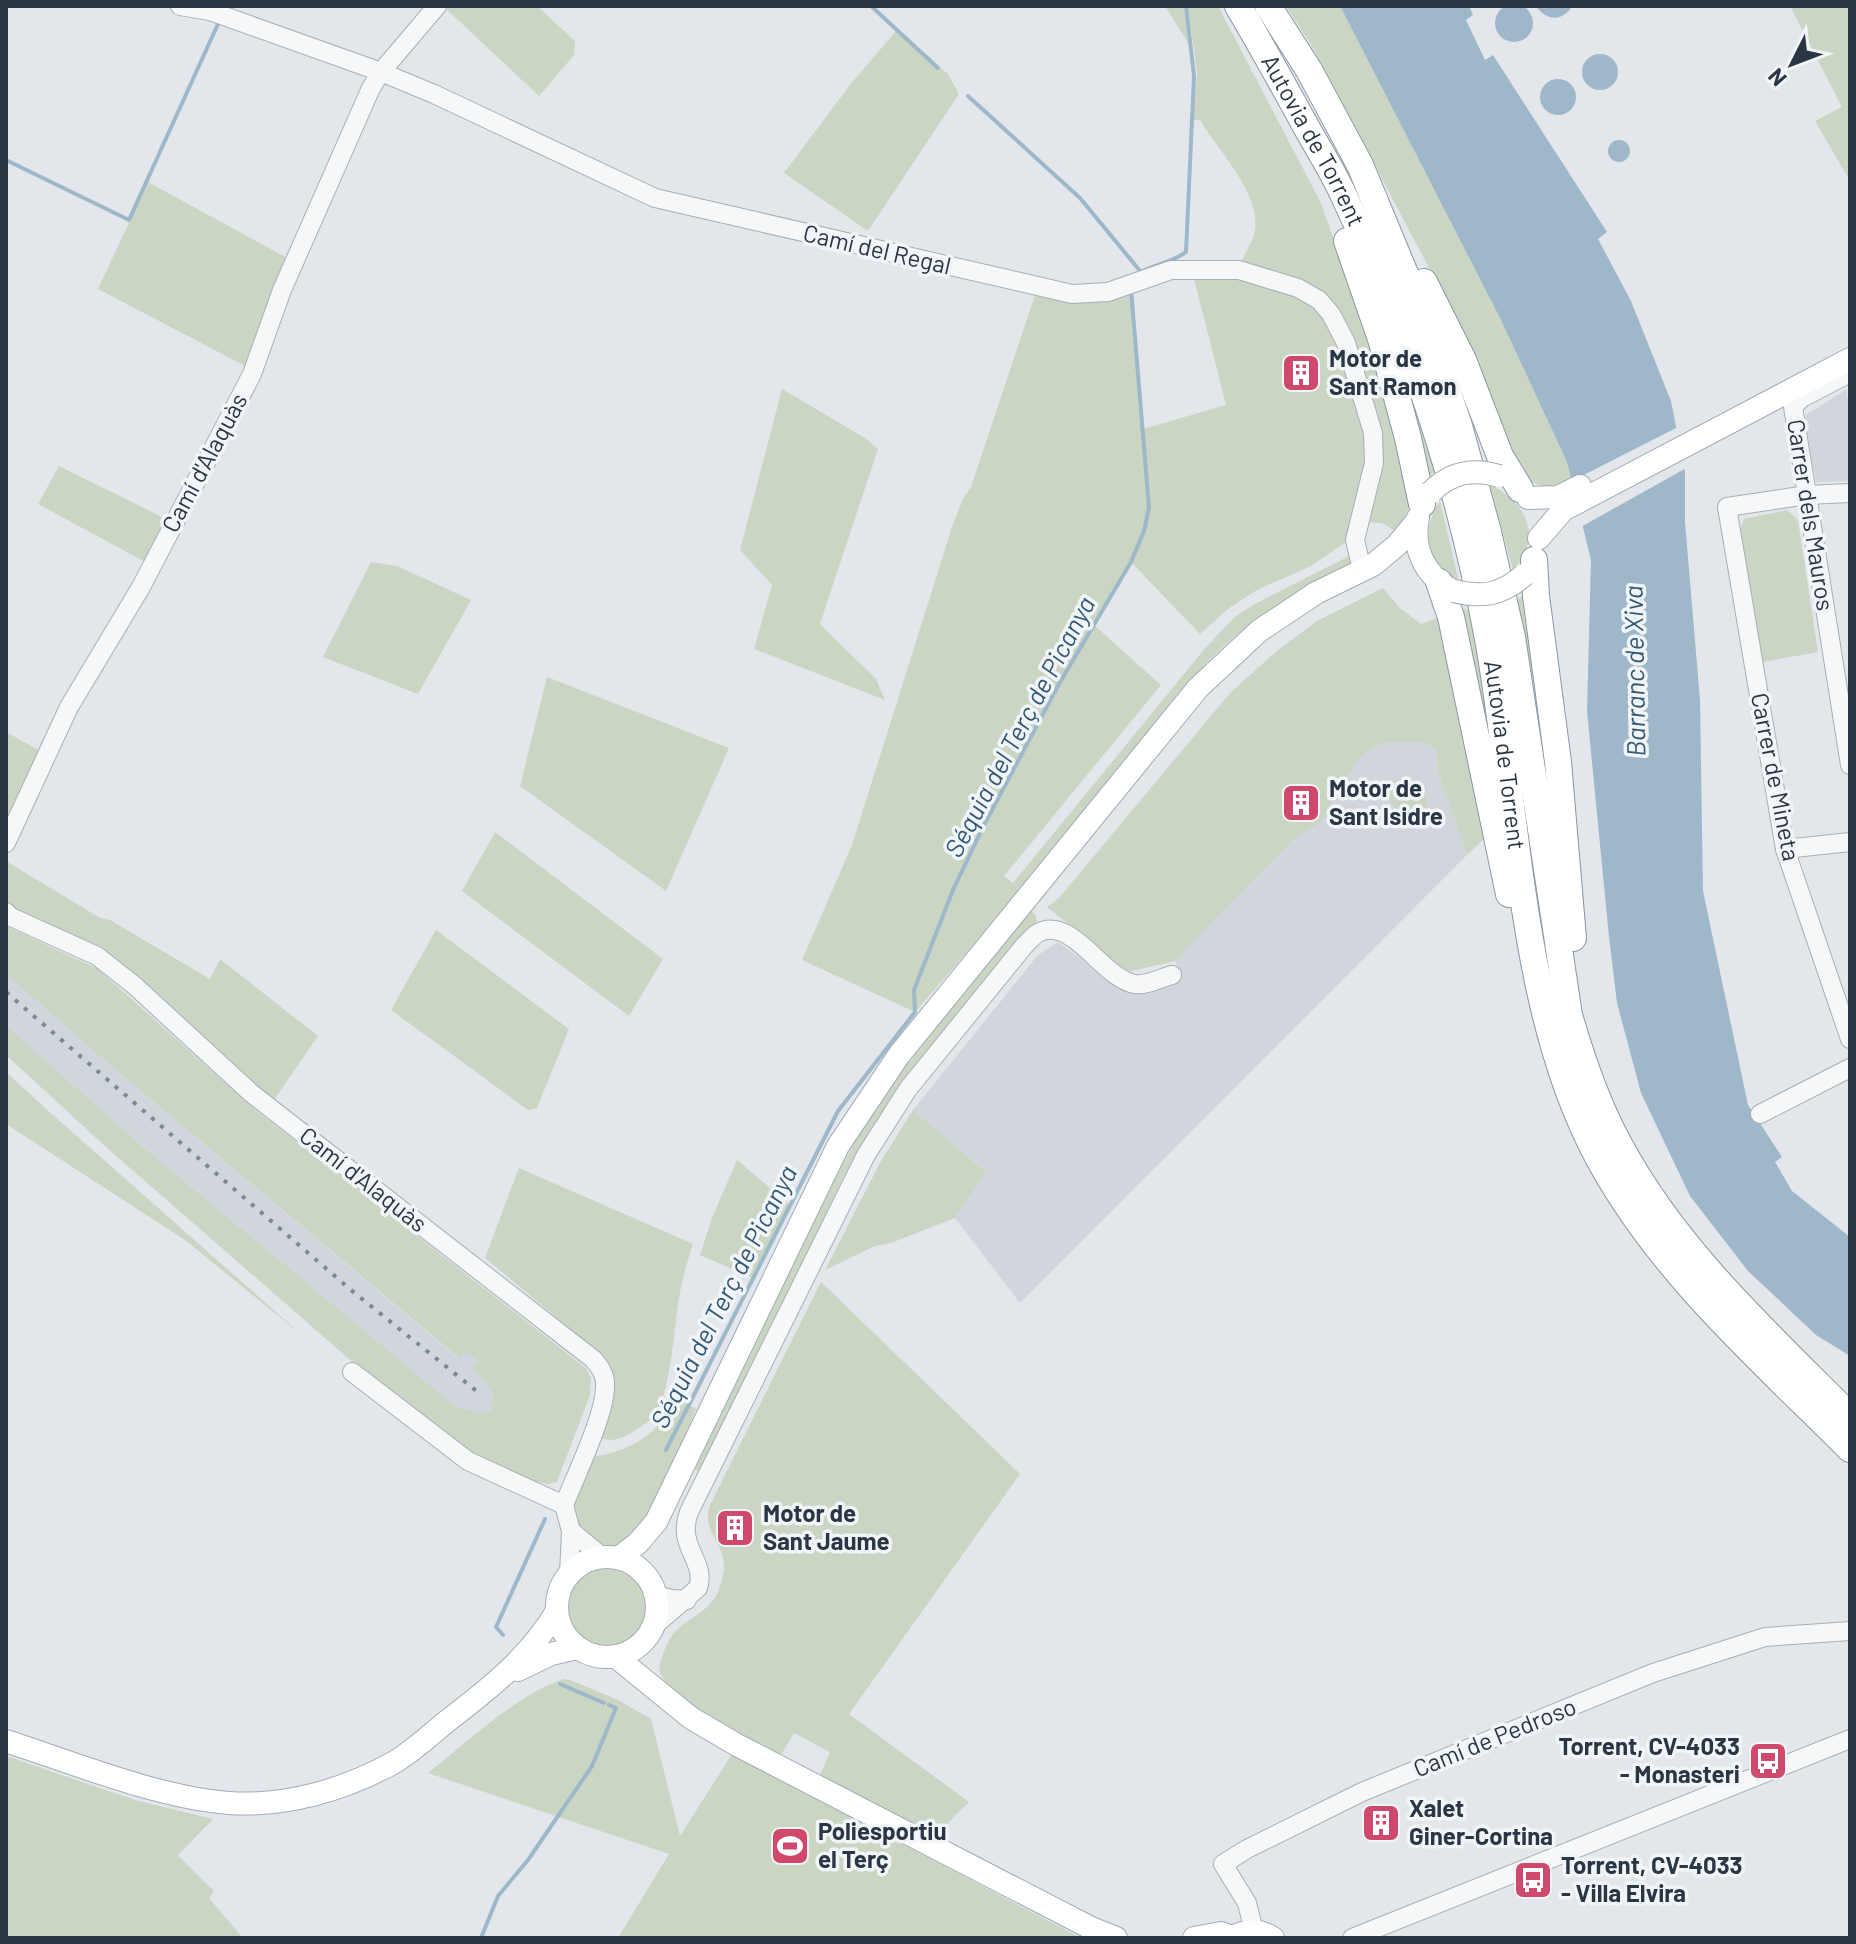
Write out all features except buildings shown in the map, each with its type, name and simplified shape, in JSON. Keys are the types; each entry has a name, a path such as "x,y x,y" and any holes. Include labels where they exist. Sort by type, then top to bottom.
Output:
{"highway":[{"name":"Autovia de Torrent","path":"1238,6 1343,193 1398,321 1437,436 1465,534 1488,640 1531,940 1565,1082 1598,1157 1655,1246 1713,1312 1850,1449"},
{"name":"Autovia de Torrent","path":"1268,6 1309,70 1360,165 1420,310 1459,426 1512,637 1569,1015 1586,1073 1619,1146 1664,1216 1730,1297 1850,1416"},
{"path":"1307,128 1382,342 1423,506"},
{"path":"1360,165 1380,193 1448,329 1516,488"},
{"path":"1532,558 1558,762 1567,890 1582,1024 1595,1068 1664,1216"},
{"path":"1441,582 1538,1027 1556,1086 1588,1162 1655,1246"}],"main road":[{"path":"1367,567 1397,563 1475,596 1496,593 1532,558 1561,504 1712,424 1850,343"},
{"path":"1712,424 1850,359"},
{"path":"650,1633 632,1651 616,1657 602,1657 577,1648 563,1631 557,1611 559,1591 569,1574 583,1562 610,1557 638,1543 656,1522 838,1146 899,1055 1198,688 1259,631 1316,593 1367,567 1397,545 1423,506 1448,479 1463,473 1481,472 1561,504"},
{"path":"1516,488 1536,514 1532,558"},
{"path":"1423,506 1415,531 1418,549 1441,582"},
{"path":"656,1522 652,1586 658,1611 650,1633 649,1670 668,1699"},
{"path":"610,1557 636,1565 652,1586"},
{"path":"6,1741 140,1784 230,1803 285,1800 334,1789 396,1761 506,1676 542,1636 557,1611"},
{"path":"506,1676 551,1654 577,1648"},
{"path":"616,1657 691,1718 737,1745 1091,1928 1116,1938"},
{"path":"1194,1938 1221,1933 1247,1936"}],"street":[{"name":"Camí del Regal","path":"180,6 210,11 381,72 640,191 670,201 1072,294 1108,292 1171,270 1239,270 1298,288 1319,300 1331,314 1346,343 1369,414 1374,463 1355,540 1367,567"},
{"name":"Camí d'Alaquàs","path":"6,843 69,707 141,587 252,374 282,290 371,88 437,6"},
{"name":"Carrer dels Mauros","path":"1850,373 1802,398 1793,407 1850,765"},
{"path":"1807,495 1850,493"},
{"name":"Carrer de Mineta","path":"1807,495 1727,507 1785,849 1850,1039"},
{"path":"1785,849 1850,842"},
{"name":"Camí d'Alaquàs","path":"6,912 97,956 135,986 251,1093 593,1359 604,1376 606,1388 564,1505"},
{"path":"650,1633 698,1588 701,1581 699,1569 687,1545 685,1531 689,1512 866,1155 908,1089 1024,946 1040,932 1049,929 1066,932 1122,981 1138,985 1172,975"},
{"path":"1760,1114 1850,1068"},
{"path":"352,1372 468,1461 564,1505 571,1531 569,1574"},
{"path":"571,1531 610,1557"},
{"path":"652,1586 687,1600"},
{"name":"Camí de Pedroso","path":"1247,1936 1247,1903 1223,1864 1247,1849 1362,1792 1653,1673 1765,1637 1850,1631"},
{"path":"1352,1938 1850,1739"}],"shaded area":[{"path":"1846,390 1850,408 1850,481 1816,482 1804,421 1806,415"},
{"path":"1387,742 1426,743 1437,751 1438,772 1467,855 1020,1303 955,1218 986,1172 913,1110 1038,955 1058,942 1128,993 1149,994 1173,986 1180,973 1175,961 1294,839 1320,823 1360,757 1373,746"},
{"path":"6,974 459,1359 466,1351 478,1361 472,1370 494,1396 491,1410 482,1415 464,1408 458,1410 148,1151 10,1030 6,1026"}],"green space":[{"path":"443,6 537,6 575,41 574,55 539,96"},
{"path":"1165,6 1184,6 1188,43"},
{"path":"1188,6 1218,6 1321,203 1391,402 1414,498 1397,532 1382,523 1366,522 1377,416 1354,340 1338,310 1240,264 1254,234 1255,216 1236,172 1200,120 1193,120 1197,73"},
{"path":"1286,6 1340,6 1501,320 1567,462 1572,482 1556,490 1548,488 1527,479 1512,465 1438,285 1313,48"},
{"path":"1790,6 1850,6 1850,181 1815,121 1842,107"},
{"path":"896,31 948,74 959,94 868,231 784,173 850,85"},
{"path":"148,182 289,259 247,367 98,289"},
{"path":"1243,277 1289,291 1325,311 1355,385 1369,459 1352,528 1346,542 1311,566 1257,590 1229,608 1200,634 1131,562 1094,625 1161,685 1004,876 1013,883 1206,647 1236,616 1351,555 1354,563 1274,607 1203,666 1021,890 915,1012 802,960 852,845 952,527 971,487 1036,292 1131,289 1143,429 1226,405 1194,279"},
{"path":"1374,295 1435,471 1426,479"},
{"path":"782,389 865,438 878,449 820,624 876,679 885,700 754,649 772,585 740,550"},
{"path":"59,466 168,520 147,563 38,504"},
{"path":"1490,485 1513,501 1527,522 1528,545 1513,570"},
{"path":"1440,501 1459,582 1439,567 1429,547 1430,524"},
{"path":"1787,510 1798,520 1818,652 1763,662 1739,534 1744,519"},
{"path":"371,562 397,566 471,600 418,694 323,657"},
{"path":"1383,588 1400,608 1421,624 1442,616 1486,837 1467,855 1438,772 1437,751 1426,743 1387,742 1373,747 1360,757 1320,823 1294,839 1175,961 1128,972 1047,907 1059,898 1231,692 1278,650 1317,621"},
{"path":"1528,592 1558,847 1534,684 1517,600"},
{"path":"1459,608 1470,610 1507,849"},
{"path":"547,677 729,748 666,891 520,786"},
{"path":"6,732 42,752 6,828"},
{"path":"1393,781 1414,784 1425,794 1426,809 1414,826 1377,788"},
{"path":"495,832 663,959 629,1016 462,891"},
{"path":"6,861 210,979 220,959 318,1036 274,1100 135,980 6,906"},
{"path":"1030,910 1036,915 1037,925 1003,956 888,1106 857,1154 701,1473 693,1468 830,1187 860,1133 918,1048"},
{"path":"6,926 98,969 252,1107 586,1368 591,1379 590,1395 557,1482 548,1484 522,1478 462,1449 364,1372 107,1148 6,1055 6,1026 148,1151 458,1409 464,1408 482,1415 491,1410 494,1396 472,1370 478,1361 466,1352 460,1359 6,974"},
{"path":"436,930 569,1029 537,1108 528,1110 391,1010"},
{"path":"6,1072 302,1335 185,1240 6,1124"},
{"path":"913,1110 986,1172 955,1218 891,1243 875,1246 825,1270 880,1163"},
{"path":"737,1160 790,1205 753,1278 700,1255"},
{"path":"519,1168 693,1244 681,1286 669,1373 661,1403 650,1420 614,1440 596,1436 598,1352 485,1258"},
{"path":"821,1282 1020,1474 849,1714 969,1802 931,1840 817,1782 830,1752 794,1733 781,1755 696,1708 667,1684 659,1669 672,1636 708,1606 718,1591 724,1568 723,1557 709,1525 710,1505"},
{"path":"673,1396 696,1409 660,1496 643,1528 625,1544 613,1546 592,1539 583,1531 574,1510 576,1492 592,1457 632,1445 651,1433 665,1416"},
{"path":"608,1561 625,1565 639,1574 648,1588 652,1605 648,1622 639,1636 625,1645 608,1649 591,1645 577,1636 568,1622 564,1605 568,1588 577,1574 591,1565"},
{"name":"Poliesportiu el Terç","path":"563,1679 618,1700 651,1719 680,1836 732,1754 1081,1938 618,1938 669,1854 428,1773 527,1696"},
{"path":"6,1756 135,1800 213,1819 178,1855 214,1891 209,1898 243,1938 6,1938"}],"water":[{"path":"1514,4 1528,9 1533,23 1528,37 1514,42 1500,37 1495,23 1500,9"},
{"name":"Barranc de Xiva","path":"1340,6 1469,6 1473,15 1466,20 1485,60 1493,55 1607,232 1598,239 1631,301 1671,401 1685,472 1685,522 1700,700 1703,891 1748,1105 1782,1157 1775,1162 1792,1191 1850,1237 1850,1356 1816,1335 1748,1271 1690,1196 1641,1093 1617,1003 1609,937 1587,711 1591,560 1567,462 1501,320"},
{"path":"1536,6 1572,6 1564,15 1554,18 1545,15"},
{"path":"1600,54 1612,60 1618,72 1612,84 1600,90 1588,84 1582,72 1588,60"},
{"path":"1558,79 1570,85 1576,97 1570,109 1558,115 1546,109 1540,97 1546,85"},
{"path":"1619,140 1627,143 1630,151 1627,159 1619,162 1611,159 1608,151 1611,143"}],"pier":[{"path":"1680,426 1688,467 1579,528 1568,483"}],"waterway":[{"path":"871,6 938,68"},
{"name":"Séquia del Terç de Picanya","path":"968,96 1080,198 1141,272 1170,261 1186,252 1194,76 1186,6"},
{"path":"6,160 129,220 218,24"},
{"name":"Séquia del Terç de Picanya","path":"666,1450 838,1111 915,1012 914,990 953,890 1059,684 1131,562 1144,531 1149,508 1131,289"},
{"name":"Séquia del Terç de Picanya","path":"503,1635 496,1627 545,1519"},
{"name":"Séquia del Terç de Picanya","path":"560,1684 604,1703"},
{"path":"481,1938 498,1896 528,1860 592,1766 616,1708 609,1705"}],"railway":[{"path":"6,992 351,1290 479,1393"}],"place":[{"name":"Motor de Sant Ramon","path":"1301,373"},
{"name":"Motor de Sant Isidre","path":"1301,803"},
{"name":"Motor de Sant Jaume","path":"735,1528"},
{"name":"Torrent, CV-4033 - Monasteri","path":"1768,1761"},
{"name":"Xalet Giner-Cortina","path":"1381,1823"},
{"name":"Poliesportiu el Terç","path":"790,1846"},
{"name":"Torrent, CV-4033 - Villa Elvira","path":"1533,1880"}]}
